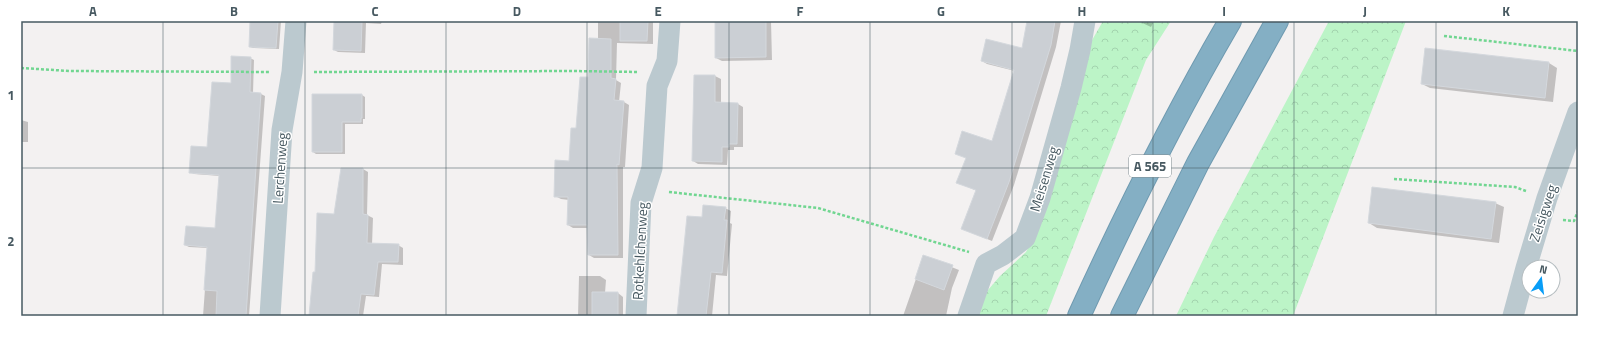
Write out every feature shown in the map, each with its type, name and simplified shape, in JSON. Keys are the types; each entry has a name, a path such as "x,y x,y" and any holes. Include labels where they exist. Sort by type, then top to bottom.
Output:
{"highway":[{"name":"A 565","path":"1078,316 1158,150 1230,21"},
{"name":"A 565","path":"1122,316 1198,163 1277,21"}],"street":[{"name":"Lerchenweg","path":"270,316 282,130 292,72 296,21"},
{"name":"Rotkehlchenweg","path":"636,316 641,203 652,168 657,86 667,60 670,21"},
{"name":"Meisenweg","path":"986,264 1003,255 1025,238 1040,198 1071,88 1085,21"},
{"name":"Zeisigweg","path":"1514,316 1526,268 1547,198 1578,112"},
{"path":"968,316 986,264"}],"path":[{"path":"1444,36 1578,52"},
{"path":"21,68 70,71 573,71 661,74"},
{"path":"1394,179 1514,187 1547,198"},
{"path":"645,189 692,196 818,208 978,254 986,264"}],"green space":[{"path":"1103,21 1171,21 1146,60 1046,316 977,316 988,290 1000,276 1026,252 1036,233 1087,49"},
{"path":"1329,21 1406,21 1293,316 1176,316 1214,237"}],"building":[{"path":"250,21 278,21 276,48 249,47"},
{"path":"334,21 362,21 361,51 333,50"},
{"path":"620,21 648,21 647,41 620,41"},
{"path":"715,21 766,21 766,57 715,58"},
{"path":"1027,21 1055,21 1051,45 1009,182 987,239 961,229 976,190 956,183 966,158 955,154 962,131 992,141 1014,70 981,61 986,39 1022,48"},
{"path":"589,38 611,39 611,78 616,79 614,100 624,101 619,165 617,164 618,255 588,255 587,225 567,225 568,197 554,197 555,160 569,161 571,128 576,128 580,77 588,77"},
{"path":"1425,48 1549,62 1545,98 1421,84"},
{"path":"231,56 251,57 250,92 261,93 246,316 216,316 217,291 204,290 207,247 184,245 186,226 215,228 219,175 189,173 191,146 207,147 212,82 231,83"},
{"path":"694,75 715,75 715,102 738,103 737,144 729,144 729,147 722,147 722,162 692,161"},
{"path":"312,94 362,94 361,122 342,122 342,152 312,152"},
{"path":"341,168 363,168 363,214 368,215 367,243 399,244 398,262 378,262 374,295 361,294 358,316 309,316 313,272 315,272 317,213 334,214"},
{"path":"1372,187 1496,202 1491,239 1368,223"},
{"path":"703,205 726,207 724,220 727,220 722,273 711,272 706,316 677,316 687,216 702,217"},
{"path":"923,255 953,265 944,290 915,279"},
{"path":"592,292 618,292 618,316 592,316"}]}
